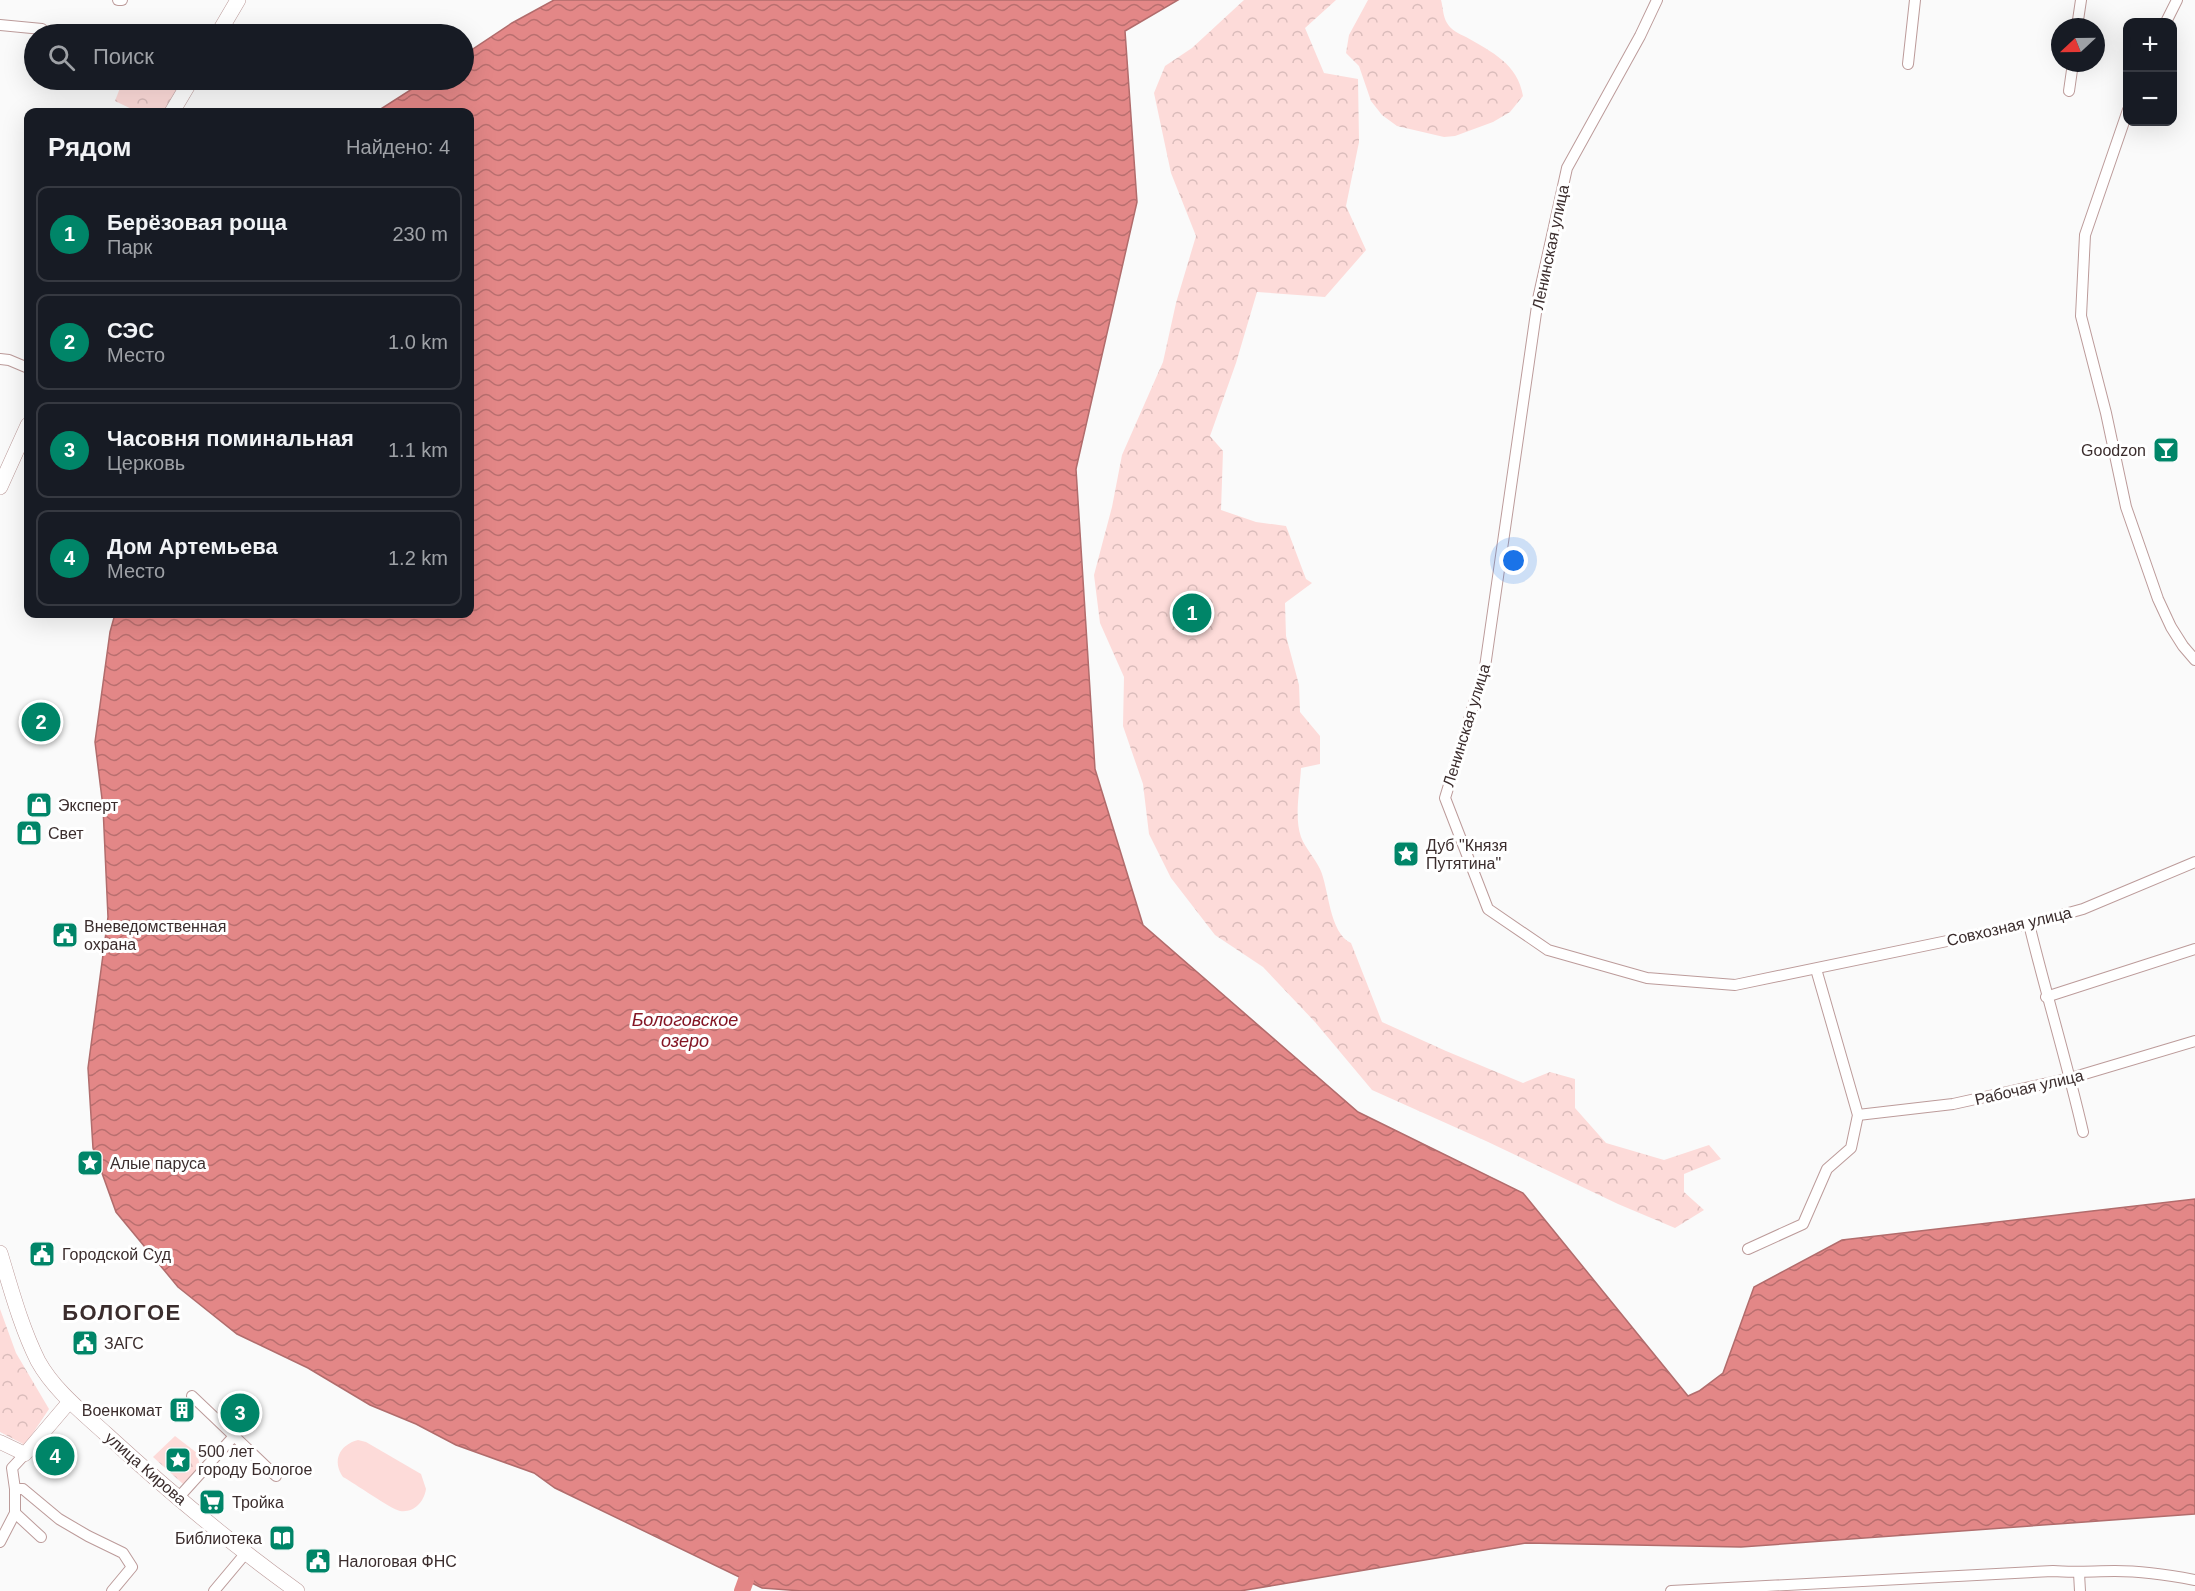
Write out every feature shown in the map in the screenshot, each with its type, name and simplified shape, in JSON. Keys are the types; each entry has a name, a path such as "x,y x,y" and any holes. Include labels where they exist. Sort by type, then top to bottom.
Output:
{"main road":[{"path":"224,24 238,0"},
{"path":"174,108 185,90"},
{"path":"0,487 24,435"},
{"name":"улица Кирова","path":"0,1253 18,1314 39,1362 70,1401 124,1451 245,1554 297,1591"}],"street":[{"name":"Ленинская улица","path":"1657,0 1640,36 1567,168 1538,299 1485,668 1445,798 1488,909 1548,950 1647,978 1735,985 1816,969"},
{"path":"1908,64 1915,0"},
{"path":"2078,18 2081,0"},
{"path":"2168,18 2177,0"},
{"path":"0,25 24,27"},
{"path":"2069,91 2072,72"},
{"path":"2123,122 2085,235 2081,316 2106,413 2126,507 2158,599 2171,627 2195,660"},
{"path":"0,359 24,366"},
{"name":"Совхозная улица","path":"1816,969 2028,924 2083,909 2195,862"},
{"path":"2028,924 2046,997 2070,1078 2082,1132"},
{"path":"2046,997 2195,949"},
{"path":"1748,1249 1803,1224 1827,1169 1851,1148 1858,1115 1841,1049 1816,969"},
{"name":"Рабочая улица","path":"1858,1115 1953,1104 2070,1078 2195,1041"},
{"path":"192,1396 276,1476"},
{"path":"0,1542 15,1513 12,1468 70,1401"},
{"path":"178,1497 235,1435"},
{"path":"0,1442 25,1454"},
{"path":"15,1489 23,1489 59,1519 123,1553 132,1567 112,1591"},
{"path":"15,1513 41,1538"},
{"path":"214,1591 245,1554"},
{"path":"1671,1591 1763,1588 2053,1571 2079,1573 2116,1571 2169,1575 2195,1580"},
{"path":"2079,1573 2080,1591"}],"green space":[{"path":"1244,0 1336,0 1305,28 1324,73 1358,79 1359,142 1346,206 1366,250 1325,297 1257,292 1236,363 1210,436 1223,451 1221,510 1256,522 1286,526 1306,579 1312,583 1285,603 1286,636 1299,685 1300,712 1320,736 1320,764 1301,768 1298,812 1301,837 1320,869 1338,930 1351,943 1382,1022 1523,1083 1550,1072 1575,1079 1575,1108 1606,1143 1664,1160 1709,1145 1721,1159 1684,1174 1684,1192 1704,1210 1675,1228 1372,1090 1315,1022 1263,967 1215,935 1171,878 1149,834 1143,784 1123,726 1124,677 1100,623 1094,575 1112,507 1122,455 1163,362 1176,303 1196,236 1171,173 1154,93 1165,66 1192,48"},
{"path":"1368,0 1441,0 1449,25 1510,67 1516,75 1523,96 1510,112 1493,122 1455,136 1444,137 1397,126 1382,115 1371,101 1359,66 1346,53 1349,35"},
{"path":"119,90 176,90 165,108 130,108 115,101"},
{"path":"0,1309 16,1353 49,1409 25,1445 0,1432"},
{"path":"175,1436 197,1453 200,1467 183,1484 153,1457"},
{"path":"358,1440 366,1442 421,1474 426,1489 418,1506 400,1511 343,1477 338,1465 339,1454 351,1442"}],"water":[{"name":"Бологовское озеро","path":"554,0 1178,0 1125,31 1137,202 1076,469 1095,769 1143,925 1358,1112 1523,1193 1688,1396 1699,1391 1723,1373 1754,1287 1842,1240 2195,1199 2195,1514 1741,1547 1526,1543 1240,1591 802,1591 762,1588 555,1488 534,1473 456,1445 416,1424 370,1405 308,1368 237,1334 178,1287 116,1212 93,1148 88,1068 108,917 103,807 95,742 110,632 114,618 474,618 474,108 382,108 410,90 474,90 474,48 512,23"}],"waterway":[{"path":"742,1591 746,1580"}],"place":[{"name":"Goodzon","path":"2166,450"},
{"name":"Берёзовая роща","path":"1192,613"},
{"name":"СЭС","path":"41,722"},
{"name":"Эксперт","path":"39,805"},
{"name":"Свет","path":"29,833"},
{"name":"Дуб \"Князя Путятина\"","path":"1406,854"},
{"name":"Вневедомственная охрана","path":"65,935"},
{"name":"Алые паруса","path":"90,1163"},
{"name":"Городской Суд","path":"42,1254"},
{"name":"ЗАГС","path":"85,1343"},
{"name":"Военкомат","path":"182,1410"},
{"name":"Часовня поминальная","path":"240,1413"},
{"name":"Дом Артемьева","path":"55,1456"},
{"name":"500 лет городу Бологое","path":"178,1460"},
{"name":"Тройка","path":"212,1502"},
{"name":"Библиотека","path":"282,1538"},
{"name":"Налоговая ФНС","path":"318,1561"}],"district":[{"name":"БОЛОГОЕ","path":"122,1312"}]}
